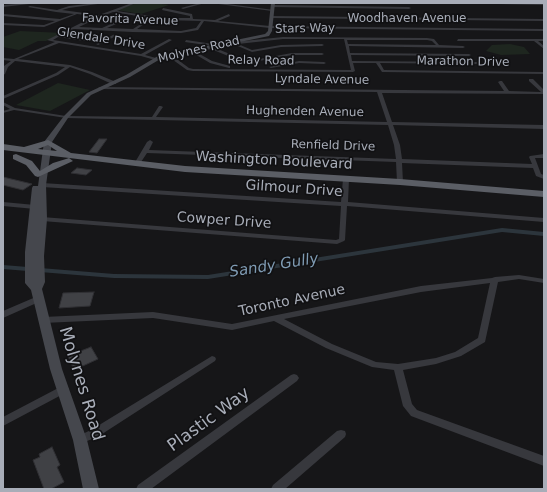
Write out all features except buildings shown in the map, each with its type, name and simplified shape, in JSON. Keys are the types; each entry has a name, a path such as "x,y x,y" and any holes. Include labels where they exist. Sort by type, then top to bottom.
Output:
{"highway":[{"path":"14,153 48,142 72,159"},
{"name":"Washington Boulevard","path":"3,147 14,153"},
{"path":"14,153 41,173 72,159"},
{"name":"Washington Boulevard","path":"3,154 14,153 544,199"},
{"name":"Washington Boulevard","path":"72,159 143,171 345,181 400,182 544,194"}],"main road":[{"path":"270,27 273,6"},
{"name":"Molynes Road","path":"91,489 80,440 56,369 36,288 34,257 34,207 48,142 66,118 89,94 114,83 155,59 210,46 266,36 269,34 270,27"},
{"name":"Molynes Road","path":"34,257 42,219 41,173"}],"street":[{"path":"3,6 12,3"},
{"path":"3,6 29,5 37,3"},
{"path":"54,11 66,7 104,3"},
{"path":"123,3 135,3"},
{"path":"183,8 204,3"},
{"path":"212,3 273,6 365,6 409,8"},
{"path":"218,4 226,3"},
{"path":"343,3 365,6"},
{"path":"497,3 544,4"},
{"path":"93,4 96,8"},
{"name":"Glendale Drive","path":"50,41 49,40 99,16 131,4"},
{"path":"29,5 54,11 99,16"},
{"path":"386,7 391,17"},
{"path":"162,9 191,15 192,18 190,19"},
{"name":"Woodhaven Avenue","path":"113,11 153,18 190,19 270,27 544,30"},
{"path":"3,24 39,27 49,26 76,14"},
{"path":"3,15 60,20"},
{"path":"215,21 229,15"},
{"path":"271,17 418,17 544,20"},
{"path":"418,17 425,28"},
{"path":"132,31 153,18"},
{"path":"103,30 122,20"},
{"name":"Favorita Avenue","path":"76,28 181,32 194,30 203,20"},
{"path":"163,32 169,25"},
{"path":"454,29 469,55 483,72"},
{"path":"58,36 101,42"},
{"path":"91,47 116,36"},
{"path":"459,36 544,40"},
{"path":"320,38 325,71"},
{"name":"Stars Way","path":"171,57 210,46 260,40 320,38 429,39 433,40 438,46"},
{"path":"345,38 352,62 476,63"},
{"path":"142,55 170,40"},
{"path":"260,40 273,47"},
{"path":"535,40 544,47"},
{"path":"38,50 28,48 50,41"},
{"name":"Glendale Drive","path":"50,41 142,55 155,59"},
{"path":"186,41 210,46 234,58 247,60 292,54 322,54"},
{"path":"3,74 6,66 16,60 58,42"},
{"path":"233,43 251,51 273,47 322,45"},
{"path":"348,45 463,46"},
{"path":"192,52 211,62 232,69"},
{"path":"350,54 469,55"},
{"name":"Relay Road","path":"171,57 189,69 354,71 352,62"},
{"path":"3,59 69,66 92,73 114,83"},
{"path":"269,69 299,62 324,63"},
{"name":"Marathon Drive","path":"377,62 382,71 544,73"},
{"path":"3,98 57,74 69,66"},
{"path":"531,80 544,92"},
{"path":"500,82 508,93"},
{"name":"Lyndale Avenue","path":"100,88 508,93 544,92"},
{"path":"299,90 300,98"},
{"path":"379,91 391,124 399,160 400,182"},
{"path":"3,103 14,109"},
{"path":"153,119 161,107"},
{"path":"3,112 14,109"},
{"name":"Hughenden Avenue","path":"14,109 66,118 544,127"},
{"path":"136,164 150,142"},
{"name":"Renfield Drive","path":"145,151 535,166"},
{"path":"544,156 532,156 538,175 544,176"},
{"name":"Cowper Drive","path":"42,219 337,242 342,240 345,181"},
{"name":"Gilmour Drive","path":"42,184 345,204 544,220"},
{"path":"3,204 34,207"},
{"name":"Toronto Avenue","path":"43,320 153,315 232,327 421,289 519,277 544,281"},
{"path":"274,318 329,346 375,365 398,367 436,361 458,354 482,340 495,279"},
{"path":"3,315 36,288"},
{"path":"80,440 95,433 212,359"},
{"path":"398,367 408,406 414,413 544,461"},
{"name":"Plastic Way","path":"142,489 294,378"},
{"path":"3,422 64,389"},
{"path":"277,489 341,434"}],"shaded area":[{"path":"137,3 169,5 141,14 116,10"},
{"path":"20,31 63,33 46,41 38,41 19,50 3,47 3,37"},
{"path":"510,44 524,47 530,54 501,55 486,51 492,45"},
{"path":"58,83 90,90 50,111 16,105"}],"waterway":[{"name":"Sandy Gully","path":"3,267 114,276 208,277 502,230 544,234"}]}
